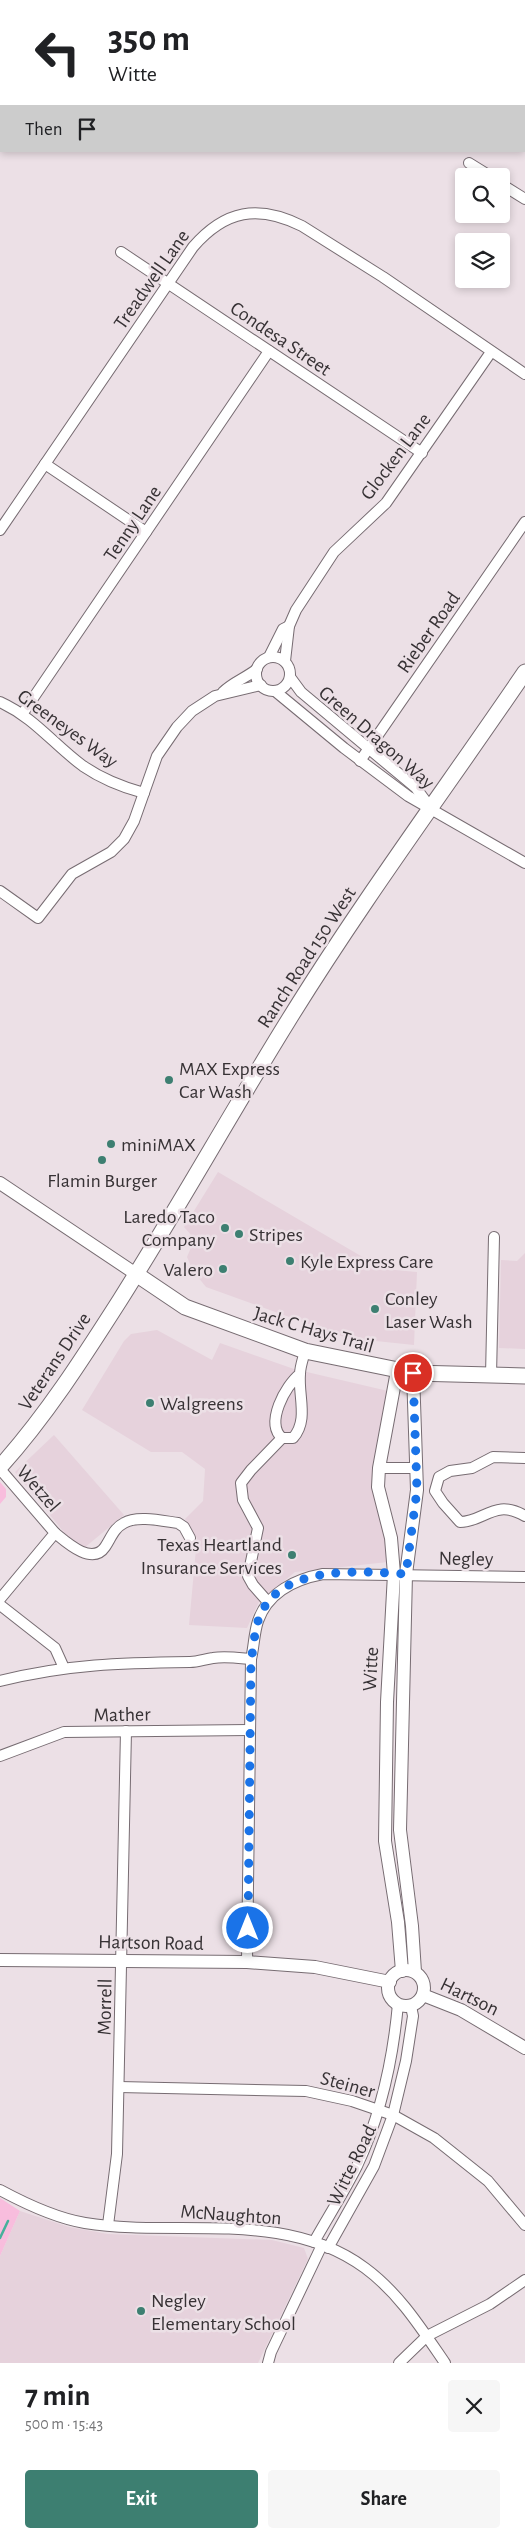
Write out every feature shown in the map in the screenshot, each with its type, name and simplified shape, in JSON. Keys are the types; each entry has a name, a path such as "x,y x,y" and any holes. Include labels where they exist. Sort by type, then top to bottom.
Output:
{"main road":[{"name":"Ranch Road 150 West","path":"136,1274 289,1019 378,882 432,809 525,672"},
{"name":"Jack C Hays Trail","path":"136,1274 185,1307 305,1351 413,1373 525,1376"},
{"name":"Veterans Drive","path":"0,1468 24,1441 77,1368 136,1274"}],"street":[{"path":"469,163 477,168"},
{"path":"510,190 525,199"},
{"name":"Treadwell Lane","path":"0,530 193,247 208,230 224,220 240,214 260,212 272,214 302,226 383,276 525,374"},
{"name":"Condesa Street","path":"121,252 422,453"},
{"name":"Tenny Lane","path":"23,714 269,351"},
{"name":"Glocken Lane","path":"285,661 289,626 296,610 334,552 386,503 491,352"},
{"path":"45,464 146,532"},
{"name":"Rieber Road","path":"360,760 525,522"},
{"name":"Glocken Lane","path":"269,657 283,629 289,626"},
{"path":"0,891 38,918 72,874 112,852 124,839 134,821 157,756 177,727 198,706 223,692 230,685 247,678 257,669 259,664 269,657 285,661 290,676 285,686 276,691 270,691 261,685 258,680 257,669"},
{"name":"Green Dragon Way","path":"290,676 301,692 368,750 416,788 432,809"},
{"path":"223,692 234,692 261,685"},
{"name":"Green Dragon Way","path":"276,691 360,760 408,796 432,809"},
{"name":"Greeneyes Way","path":"0,702 23,714 83,766 122,787 144,793"},
{"path":"432,809 523,859"},
{"path":"0,1183 136,1274"},
{"path":"491,1376 494,1237"},
{"path":"300,1374 288,1385 274,1421 276,1433 282,1438 293,1438 299,1431 302,1415 300,1374 305,1351"},
{"name":"Witte","path":"397,1371 379,1468 378,1487 400,1574 400,1830 412,1926 415,1972"},
{"name":"Witte","path":"402,1971 385,1841 386,1781 400,1574 417,1490 414,1468 413,1373"},
{"path":"268,1602 253,1585 248,1576 258,1528 243,1500 241,1483 250,1470 282,1438"},
{"path":"435,1491 440,1478 450,1471 472,1468 493,1457 525,1458"},
{"name":"Wetzel","path":"0,1468 55,1533 0,1599"},
{"path":"379,1468 414,1468"},
{"path":"417,1490 435,1491"},
{"path":"435,1491 442,1503 460,1522 468,1522 488,1511 516,1510 525,1516"},
{"path":"55,1533 78,1551 94,1554 104,1549 118,1528 125,1522 134,1520 178,1523 184,1527 190,1538"},
{"name":"Negley","path":"247,1962 251,1659 258,1621 268,1602 286,1587 303,1578 324,1574 525,1577"},
{"path":"0,1605 54,1648 64,1668"},
{"path":"0,1681 64,1668 141,1662 193,1662 214,1658 251,1659"},
{"name":"Mather","path":"0,1756 64,1732 249,1730"},
{"name":"Morrell","path":"108,2224 117,2154 126,1731"},
{"path":"386,1781 401,1782"},
{"path":"391,1879 405,1876"},
{"name":"Hartson Road","path":"0,1960 247,1962 315,1967 390,1982"},
{"path":"402,1971 415,1972 422,1980 423,1995 405,2005 389,1992 390,1982 392,1977 402,1971"},
{"name":"Hartson","path":"423,1995 461,2010 525,2048"},
{"name":"Witte Road","path":"321,2245 369,2136 394,2051 405,2005"},
{"name":"Witte Road","path":"321,2245 374,2166 393,2115 406,2060 413,2016 405,2005"},
{"name":"Steiner","path":"119,2087 306,2090 377,2109 393,2115 434,2138 488,2181 525,2225"},
{"name":"McNaughton","path":"0,2190 37,2208 84,2223 264,2230 321,2245 363,2266 384,2283 403,2302 445,2363"},
{"path":"268,2363 271,2352 321,2245"},
{"path":"399,2363 427,2336 490,2304 525,2280"}],"shaded area":[{"path":"218,1172 366,1259 362,1267 417,1272 414,1345 347,1338 206,1287 193,1271 187,1257 192,1245 192,1236 184,1227"},
{"path":"525,1253 525,1349 499,1348 501,1260 517,1261"},
{"path":"157,1330 212,1360 220,1343 294,1369 388,1391 374,1465 388,1543 388,1562 295,1572 259,1602 247,1628 189,1625 197,1538 185,1519 203,1501 205,1469 182,1452 151,1452 82,1410 124,1341 131,1334"},
{"path":"54,1435 124,1515 84,1548 67,1536 15,1472"},
{"path":"0,1482 6,1489 6,1497 0,1504"},
{"path":"0,2198 20,2211 0,2256"},
{"name":"Negley Elementary School","path":"20,2211 69,2227 108,2234 272,2240 304,2248 308,2259 258,2363 0,2363 0,2256"}],"waterway":[{"path":"0,2238 8,2221"}],"place":[{"name":"MAX Express Car Wash","path":"169,1080"},
{"name":"miniMAX","path":"111,1144"},
{"name":"Flamin Burger","path":"102,1160"},
{"name":"Laredo Taco Company","path":"225,1228"},
{"name":"Stripes","path":"239,1234"},
{"name":"Kyle Express Care","path":"290,1261"},
{"name":"Valero","path":"223,1269"},
{"name":"Conley Laser Wash","path":"375,1309"},
{"name":"Walgreens","path":"150,1403"},
{"name":"Texas Heartland Insurance Services","path":"292,1555"},
{"name":"Negley Elementary School","path":"141,2311"}],"route":[{"path":"248,1928 251,1659 258,1621 268,1602 274,1596 303,1578 324,1574 406,1574 417,1490 414,1468 413,1373"}]}
